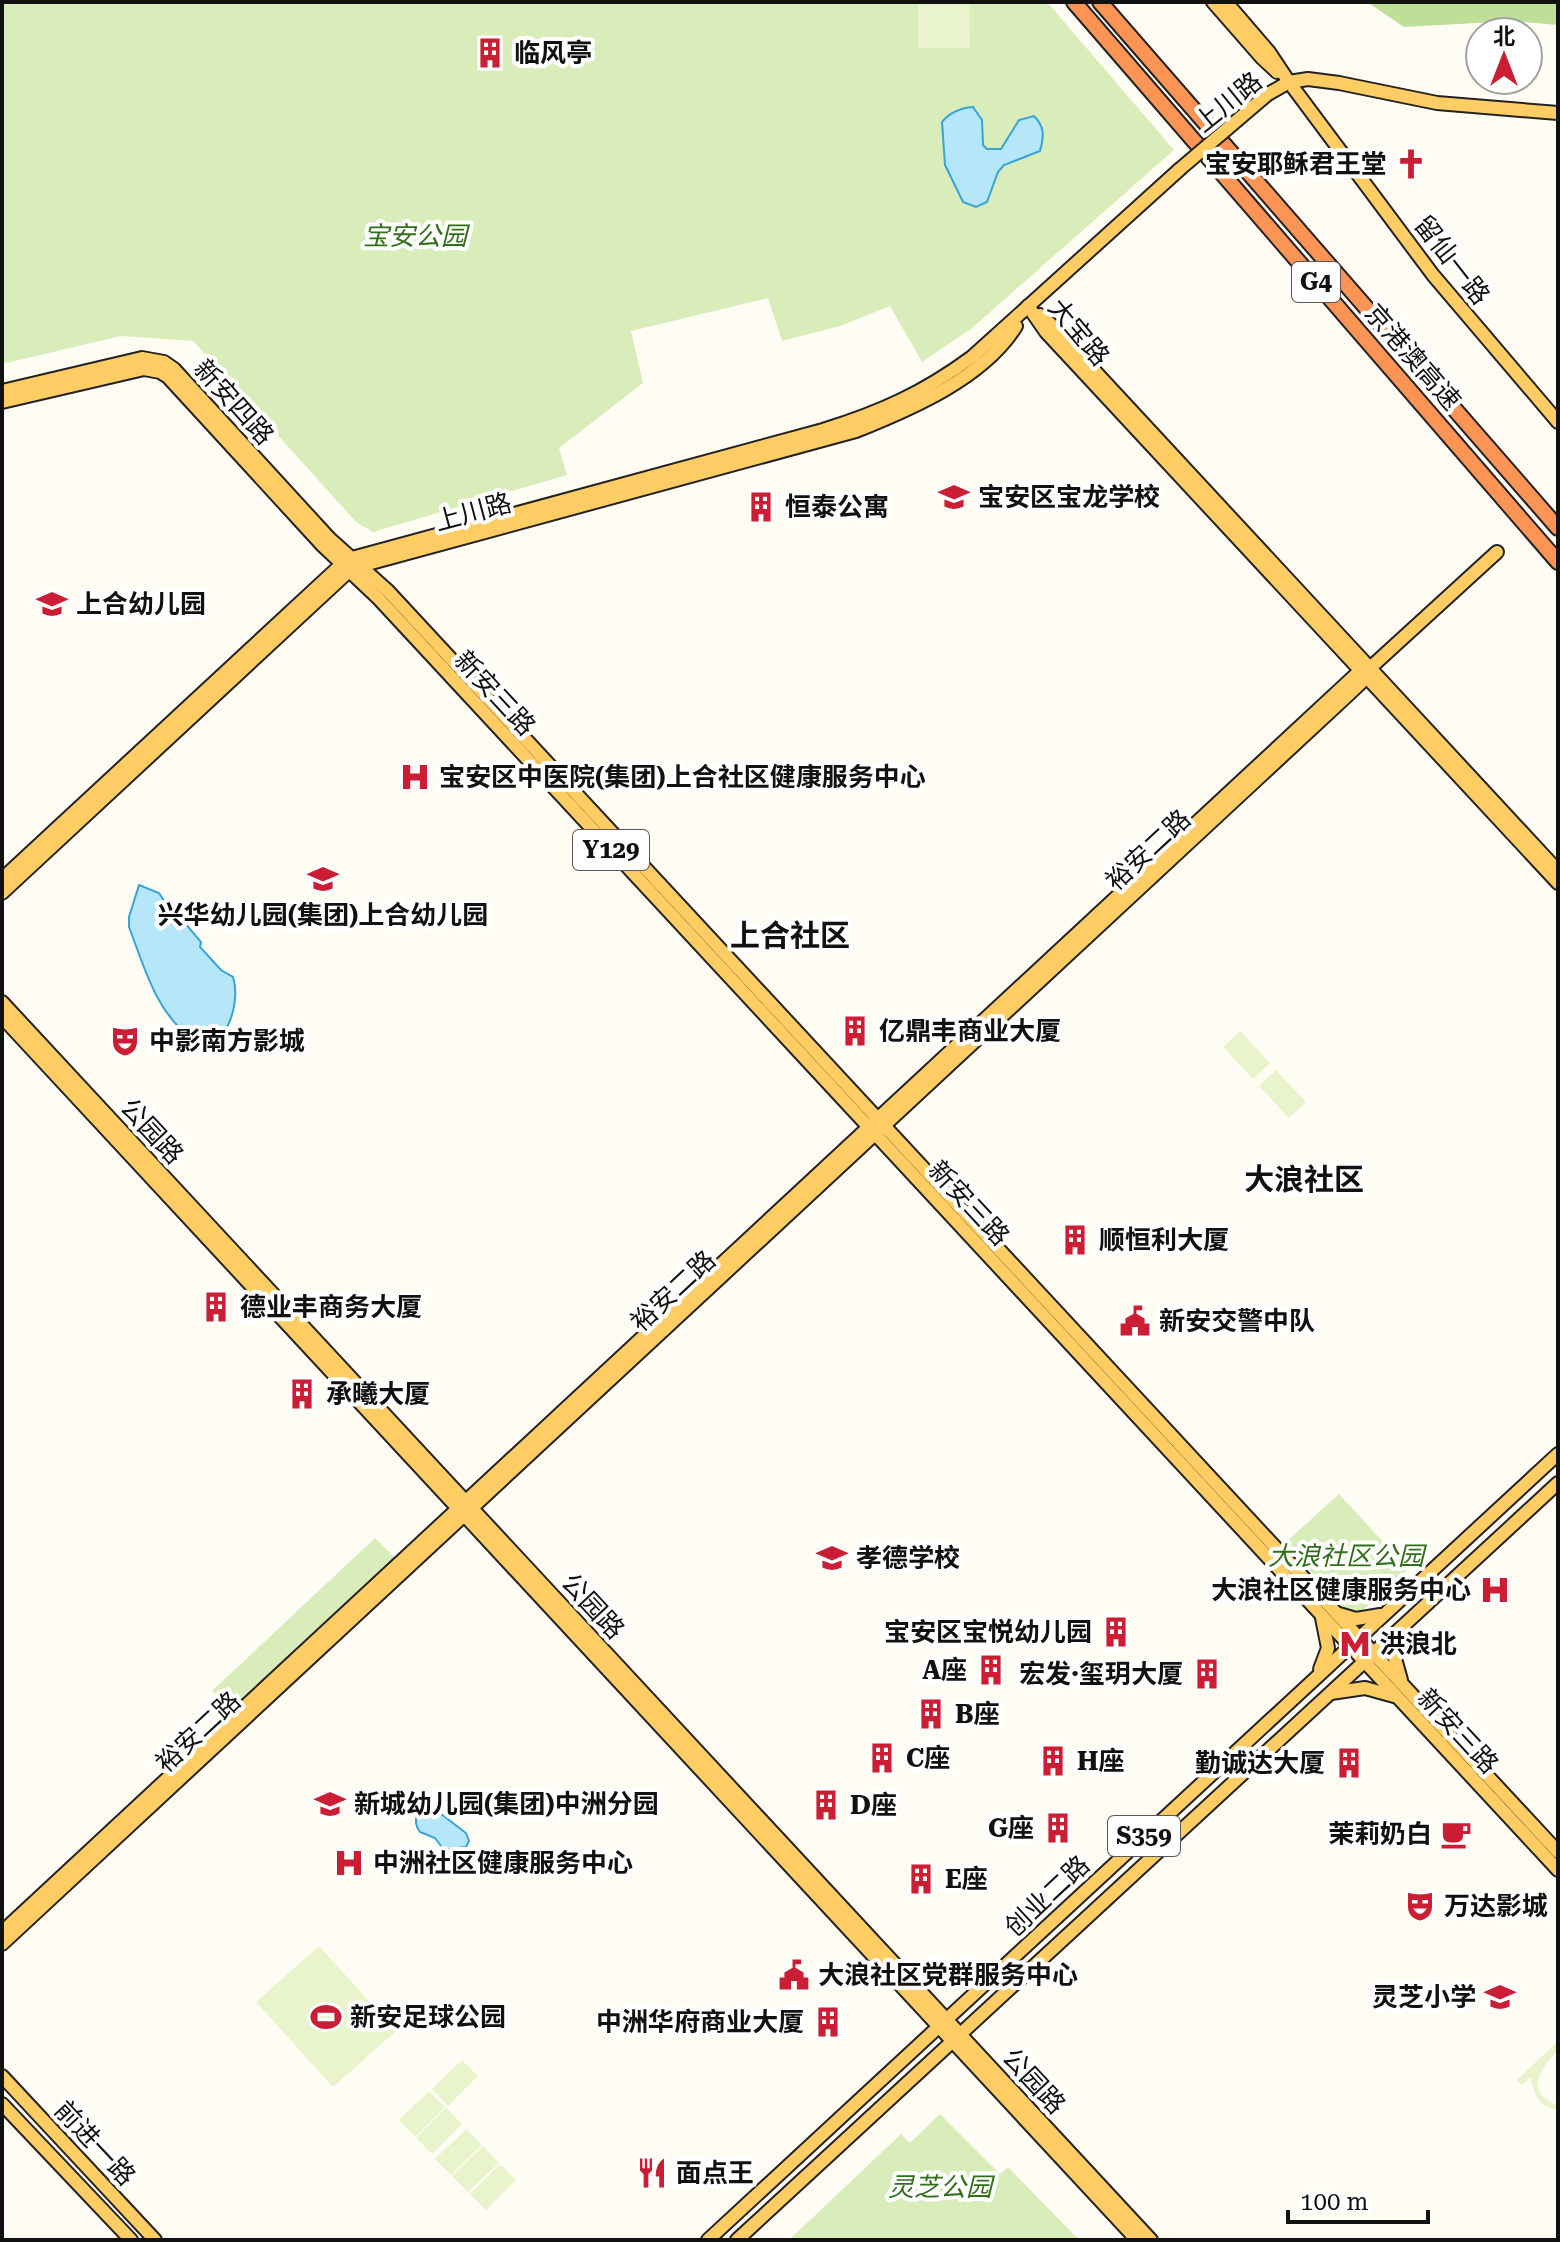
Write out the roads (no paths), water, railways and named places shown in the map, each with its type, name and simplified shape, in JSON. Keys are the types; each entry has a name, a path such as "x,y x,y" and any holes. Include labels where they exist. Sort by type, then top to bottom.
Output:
{"highway":[{"name":"京港澳高速","path":"1074,2 1558,562"},
{"name":"京港澳高速","path":"1100,2 1558,528"}],"main road":[{"path":"1213,2 1262,58 1289,82"},
{"path":"1226,2 1269,52 1289,82"},
{"name":"上川路","path":"2,879 350,565 823,430 886,409 941,380 972,357 1180,169 1268,94 1289,82 1308,79 1437,103 1558,113"},
{"name":"留仙一路","path":"1289,82 1433,275 1558,422"},
{"name":"大宝路","path":"1028,306 1053,326 1558,883"},
{"name":"新安四路","path":"2,391 142,358 164,362 174,369 330,539 350,565"},
{"name":"新安四路","path":"2,402 144,369 160,372 350,565"},
{"name":"裕安二路","path":"2,1944 465,1508 1497,552"},
{"name":"上川路","path":"2,893 350,565"},
{"name":"新安三路","path":"350,565 1336,1614 1354,1642"},
{"name":"大宝路","path":"1366,672 1558,871"},
{"name":"公园路","path":"2,1002 942,2023 1151,2240"},
{"name":"公园路","path":"2,1017 465,1508"},
{"name":"新安三路","path":"876,1126 1321,1615 1369,1657 1558,1870"},
{"name":"创业二路","path":"708,2240 1558,1454"},
{"name":"创业二路","path":"737,2240 1558,1483"},
{"name":"裕安二路","path":"2,1932 465,1508"},
{"path":"1336,1614 1366,1619 1386,1612"},
{"path":"1315,1679 1326,1659 1328,1648 1321,1615"},
{"path":"1330,1694 1365,1688 1401,1692 1394,1655 1403,1626"},
{"name":"新安三路","path":"1401,1692 1558,1852"},
{"name":"公园路","path":"956,2038 1137,2240"},
{"name":"前进一路","path":"2,2076 155,2240"},
{"path":"15,2117 13,2112 17,2104 23,2102 29,2105"},
{"name":"前进一路","path":"2,2104 131,2240"}],"water":[{"path":"973,107 982,120 983,145 987,149 1001,149 1019,120 1034,116 1043,136 1040,151 1004,165 998,172 987,202 976,207 963,202 945,165 942,122 956,111"},
{"path":"139,885 159,893 175,917 179,916 201,942 200,947 221,970 233,977 235,1001 232,1014 220,1036 211,1041 201,1042 177,1025 151,985 129,927"},
{"path":"432,1807 466,1833 469,1841 466,1847 444,1850 435,1838 420,1832 417,1815 423,1809"}],"place":[{"name":"临风亭","path":"490,53"},
{"name":"宝安耶稣君王堂","path":"1411,164"},
{"name":"宝安区宝龙学校","path":"954,497"},
{"name":"恒泰公寓","path":"761,507"},
{"name":"上合幼儿园","path":"52,604"},
{"name":"宝安区中医院(集团)上合社区健康服务中心","path":"415,777"},
{"name":"兴华幼儿园(集团)上合幼儿园","path":"323,879"},
{"name":"亿鼎丰商业大厦","path":"855,1031"},
{"name":"中影南方影城","path":"125,1041"},
{"name":"顺恒利大厦","path":"1075,1240"},
{"name":"德业丰商务大厦","path":"216,1307"},
{"name":"新安交警中队","path":"1135,1321"},
{"name":"承曦大厦","path":"302,1394"},
{"name":"孝德学校","path":"832,1558"},
{"name":"大浪社区健康服务中心","path":"1495,1590"},
{"name":"宝安区宝悦幼儿园","path":"1116,1632"},
{"name":"洪浪北","path":"1355,1644"},
{"name":"A座","path":"991,1670"},
{"name":"宏发·玺玥大厦","path":"1207,1674"},
{"name":"B座","path":"931,1714"},
{"name":"C座","path":"882,1758"},
{"name":"H座","path":"1053,1761"},
{"name":"勤诚达大厦","path":"1349,1763"},
{"name":"新城幼儿园(集团)中洲分园","path":"330,1804"},
{"name":"D座","path":"826,1805"},
{"name":"G座","path":"1058,1828"},
{"name":"茉莉奶白","path":"1456,1834"},
{"name":"中洲社区健康服务中心","path":"349,1863"},
{"name":"E座","path":"921,1879"},
{"name":"万达影城","path":"1420,1906"},
{"name":"大浪社区党群服务中心","path":"794,1975"},
{"name":"灵芝小学","path":"1500,1997"},
{"name":"新安足球公园","path":"326,2017"},
{"name":"中洲华府商业大厦","path":"828,2022"},
{"name":"面点王","path":"652,2173"}],"district":[{"name":"上合社区","path":"790,935"},
{"name":"大浪社区","path":"1304,1179"}],"park label":[{"name":"宝安公园","path":"415,236"},
{"name":"大浪社区公园","path":"1346,1556"},
{"name":"灵芝公园","path":"940,2187"}]}
